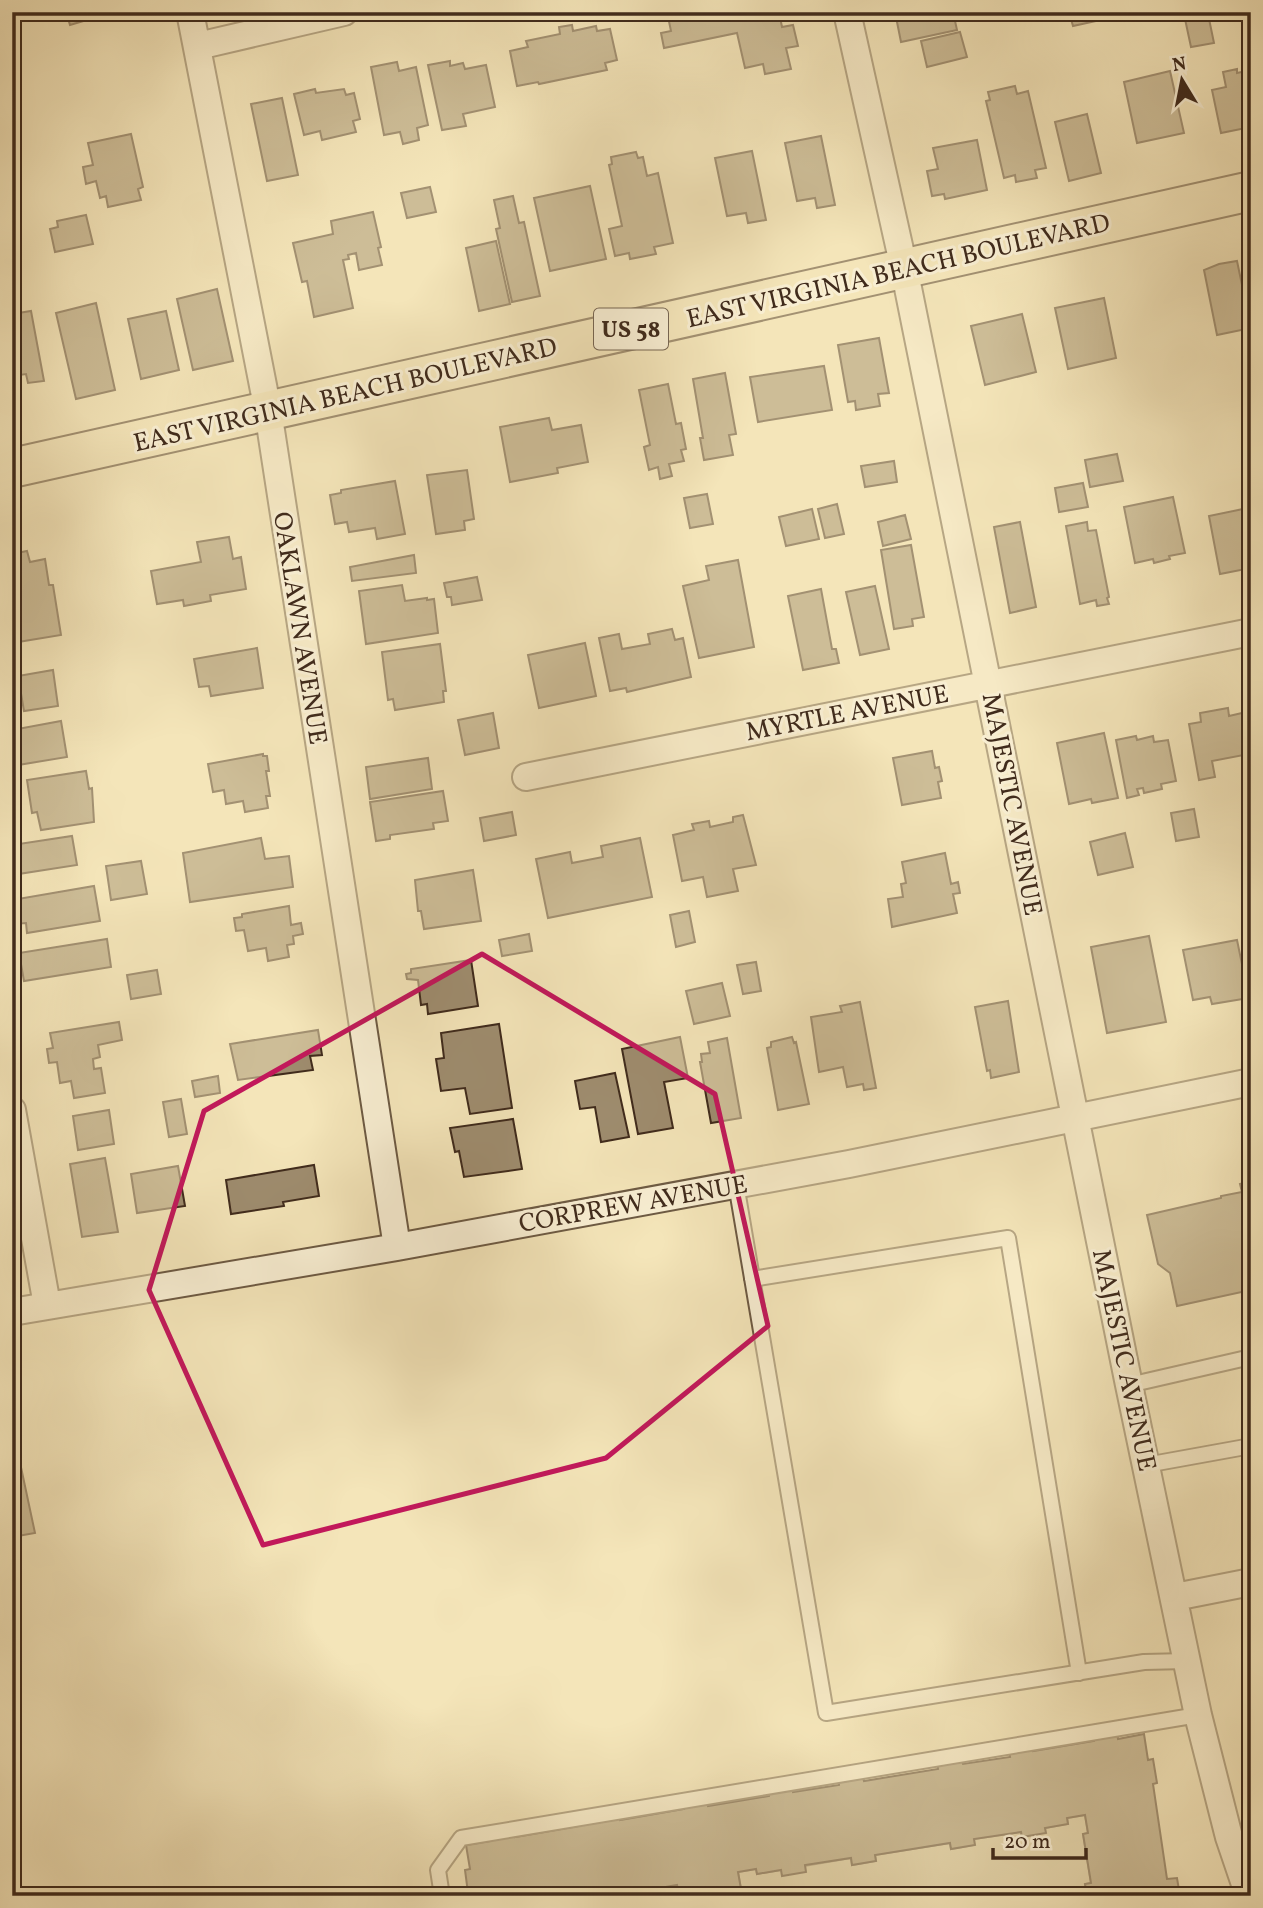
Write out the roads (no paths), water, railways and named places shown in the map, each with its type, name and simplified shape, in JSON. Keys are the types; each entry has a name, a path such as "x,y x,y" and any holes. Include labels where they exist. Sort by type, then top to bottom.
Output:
{"main road":[{"name":"EAST VIRGINIA BEACH BOULEVARD","path":"12,468 1251,191"}],"street":[{"name":"OAKLAWN AVENUE","path":"190,12 268,411 397,1247"},
{"path":"198,46 345,12"},
{"name":"MAJESTIC AVENUE","path":"847,12 904,268 1198,1715 1229,1838 1249,1896"},
{"name":"MYRTLE AVENUE","path":"526,777 1251,632"},
{"name":"CORPREW AVENUE","path":"12,1312 397,1247 736,1184 1251,1082"},
{"path":"12,1110 47,1306"},
{"path":"1175,1597 1251,1582"}],"lane":[{"path":"736,1184 825,1713 1144,1662 1187,1661"},
{"path":"752,1279 1008,1238 1079,1673"},
{"path":"1129,1385 1251,1357"},
{"path":"1146,1465 1251,1446"},
{"path":"442,1896 438,1870 460,1838 1198,1715"}]}
